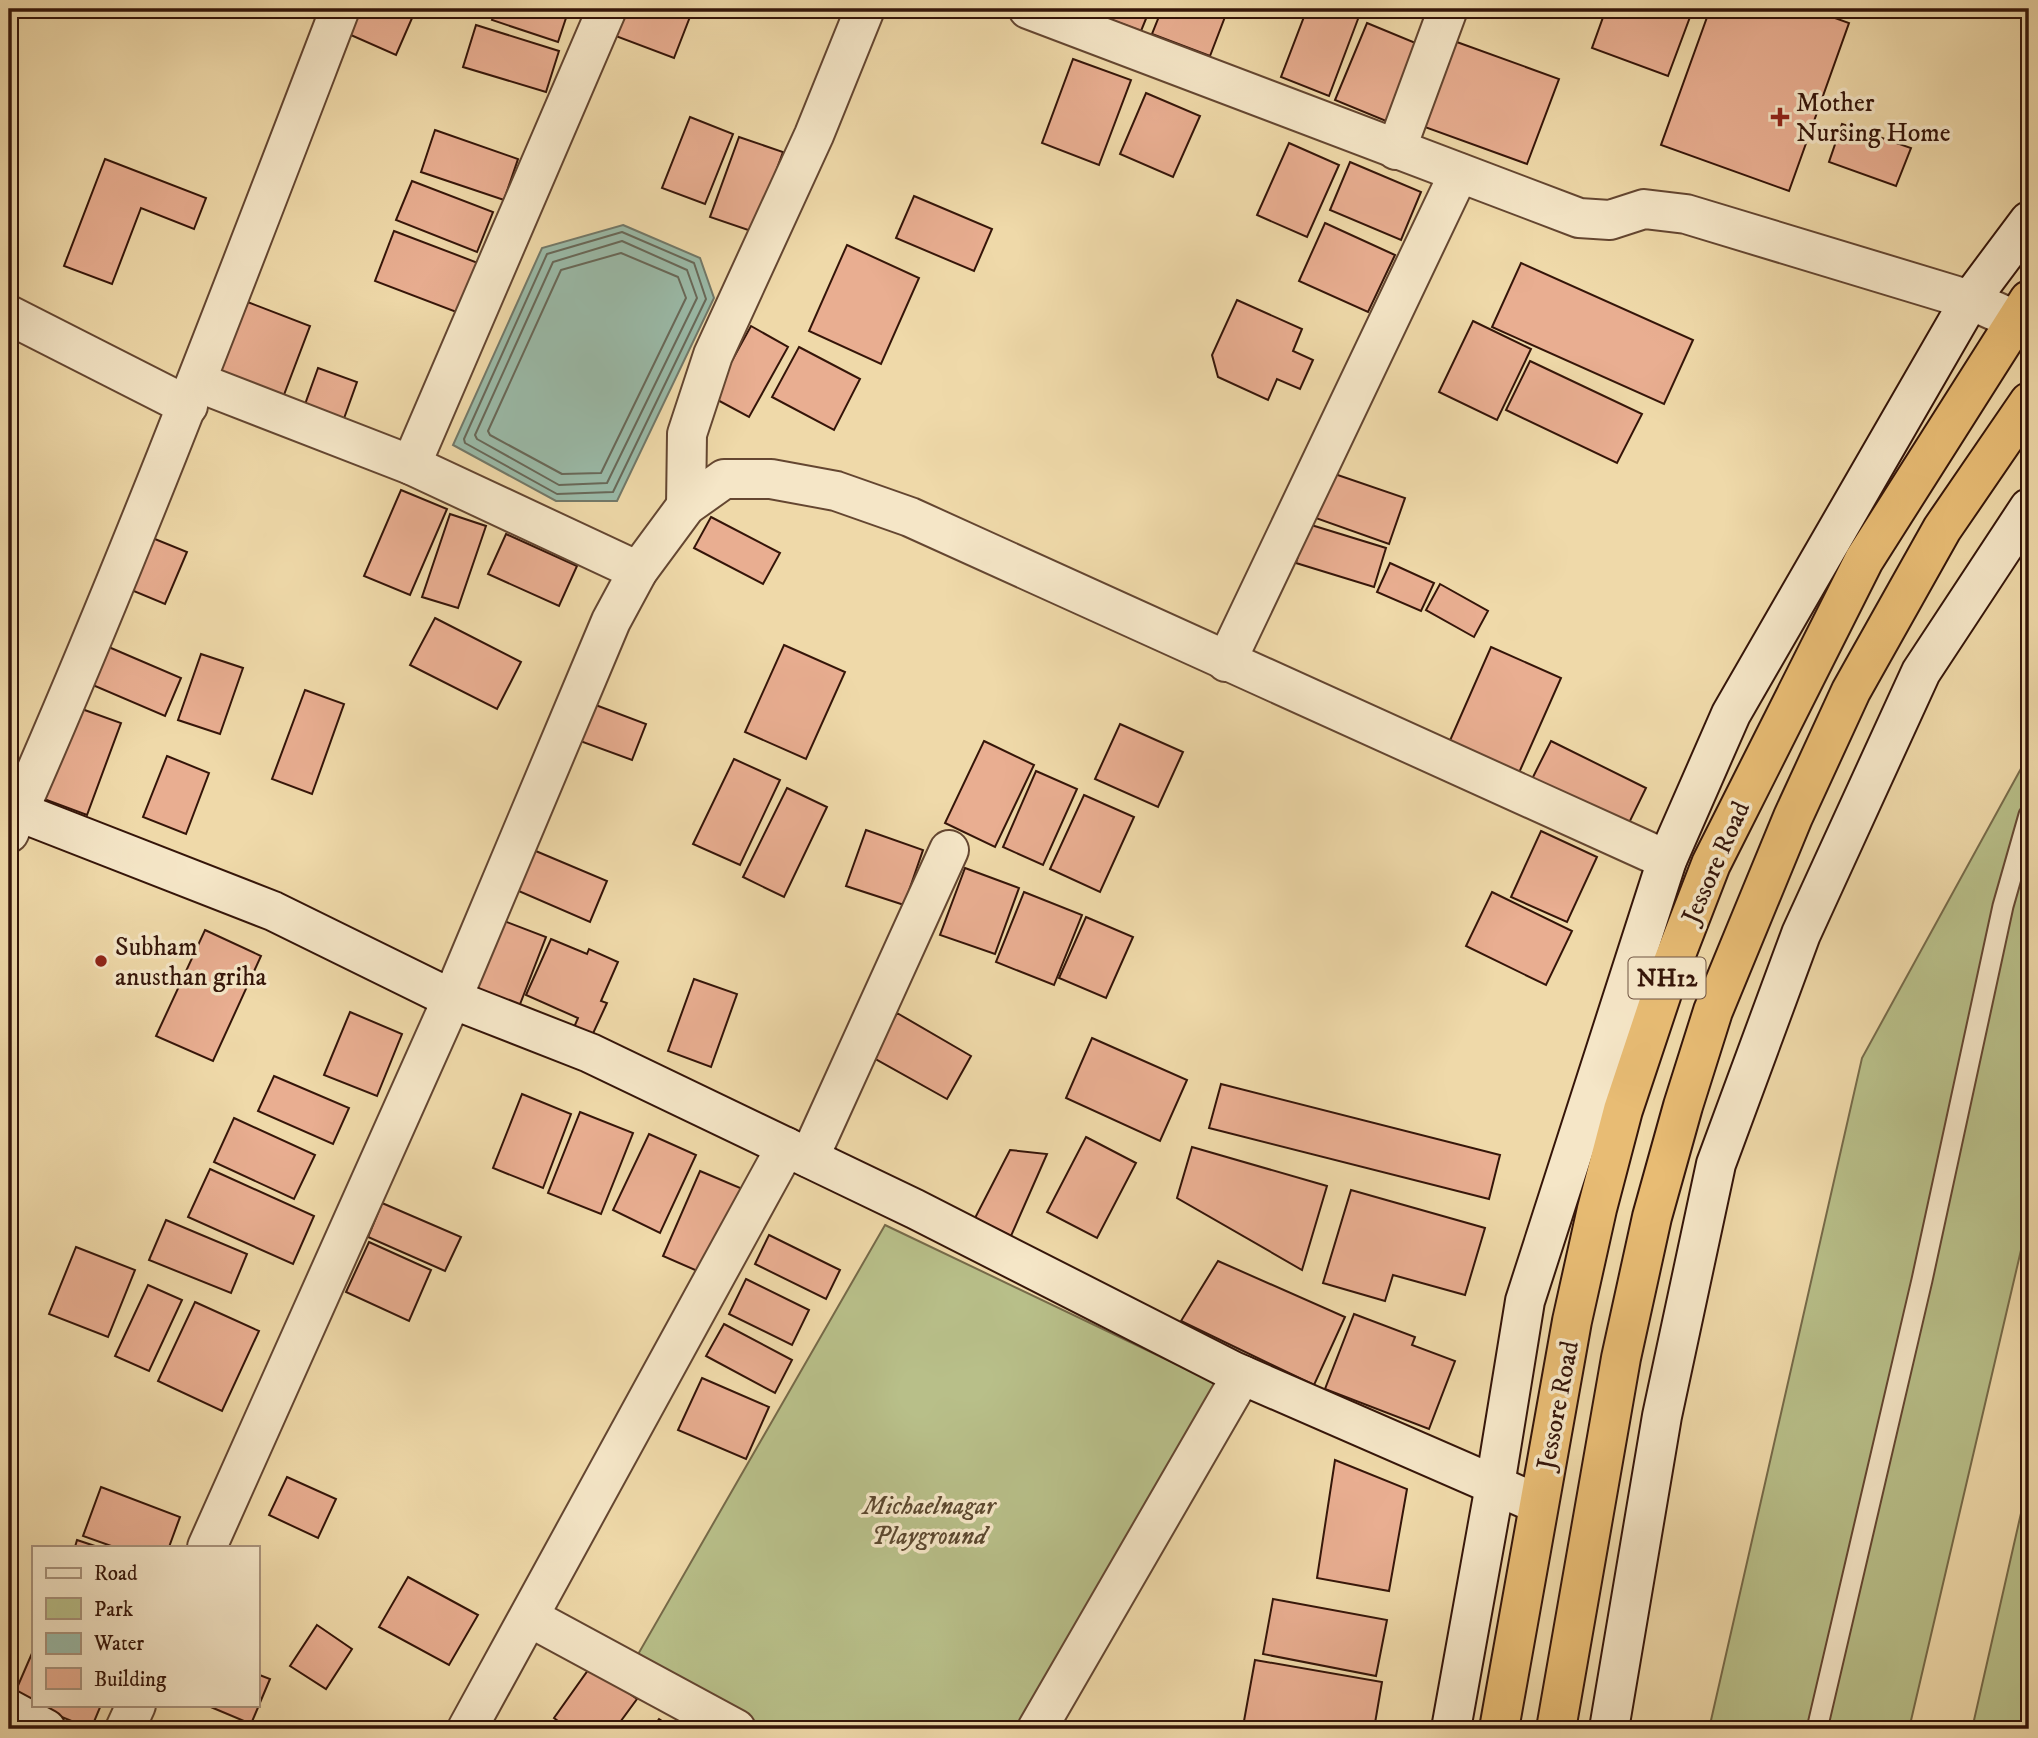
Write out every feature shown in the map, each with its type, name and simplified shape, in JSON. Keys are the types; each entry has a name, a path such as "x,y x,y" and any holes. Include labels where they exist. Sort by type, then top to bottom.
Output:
{"highway":[{"name":"Jessore Road","path":"1499,1729 1572,1321 1597,1209 1623,1110 1668,975 1711,864 1864,560 2022,310"},
{"name":"NH12","path":"1556,1729 1587,1545 1635,1294 1652,1217 1713,1011 1793,817 1851,691 1942,529 2029,402"}],"street":[{"path":"340,9 192,394 97,628 12,818 272,911 452,999 590,1053 915,1209 1242,1375 1538,1504"},
{"path":"411,465 607,9"},
{"path":"686,506 687,434 713,355 814,135 865,9"},
{"path":"1028,9 1579,218 1610,220 1644,209 1686,214 1970,300 2022,310"},
{"path":"1396,150 1448,9"},
{"path":"1226,662 1459,173"},
{"path":"1451,1729 1525,1301 1667,860 1731,714 1970,300 2029,221"},
{"path":"9,315 192,394 411,465 638,571"},
{"path":"207,1546 452,999 611,621 638,571 686,506 724,479 771,479 836,491 910,517 1667,860"},
{"path":"1609,1729 1662,1416 1716,1164 1801,934 1921,673 2029,508"},
{"path":"467,1729 528,1617 797,1152 949,850"},
{"path":"1037,1729 1242,1375"},
{"path":"528,1617 736,1729"},
{"path":"125,1729 136,1706"},
{"path":"9,1709 46,1729"}],"lane":[{"path":"1816,1729 1922,1280 2003,905 2029,815"}],"green space":[{"path":"2029,754 2029,1216 1909,1729 1709,1729 1862,1058"},
{"name":"Michaelnagar Playground","path":"885,1225 1220,1385 1022,1729 767,1729 637,1656"},
{"path":"2029,1478 2029,1729 1972,1729"}],"water":[{"path":"623,225 700,258 714,298 617,501 556,501 453,445 542,248"}],"building":[{"path":"355,9 416,9 396,55 344,32"},
{"path":"496,9 569,9 558,42 492,20"},
{"path":"623,9 693,9 674,58 613,35"},
{"path":"1150,9 1141,31 1088,11"},
{"path":"1162,9 1228,9 1210,56 1152,34"},
{"path":"1307,9 1361,11 1329,96 1281,77"},
{"path":"1606,9 1693,9 1668,76 1592,48"},
{"path":"1710,9 1810,9 1849,23 1789,191 1661,145"},
{"path":"1367,23 1418,44 1386,121 1335,100"},
{"path":"476,25 559,51 546,92 463,67"},
{"path":"1454,41 1559,79 1527,164 1422,126"},
{"path":"1073,59 1131,80 1099,165 1042,143"},
{"path":"1146,93 1200,116 1173,177 1120,154"},
{"path":"690,117 733,134 705,204 662,188"},
{"path":"1842,124 1911,148 1896,186 1829,162"},
{"path":"435,130 518,159 504,200 421,172"},
{"path":"739,137 783,152 754,232 710,217"},
{"path":"1289,143 1339,165 1307,237 1257,215"},
{"path":"105,159 206,198 194,229 141,208 112,284 64,266"},
{"path":"1350,162 1421,192 1401,240 1330,210"},
{"path":"412,181 493,212 477,252 396,220"},
{"path":"914,196 992,229 974,271 896,238"},
{"path":"1325,223 1395,255 1368,312 1299,281"},
{"path":"394,231 478,263 459,313 375,281"},
{"path":"847,245 919,278 881,364 809,331"},
{"path":"1521,263 1693,340 1664,404 1492,327"},
{"path":"1237,300 1302,329 1293,351 1313,360 1300,389 1277,379 1268,400 1218,377 1212,355"},
{"path":"245,301 310,326 282,400 216,375"},
{"path":"1473,321 1531,349 1497,420 1439,392"},
{"path":"751,326 788,347 749,417 712,397"},
{"path":"799,347 860,379 834,430 772,397"},
{"path":"1530,361 1642,414 1617,463 1506,410"},
{"path":"318,368 357,382 342,424 303,410"},
{"path":"1326,471 1405,498 1389,544 1310,516"},
{"path":"401,490 447,509 410,595 364,576"},
{"path":"450,514 486,526 458,608 422,597"},
{"path":"711,517 780,553 763,584 694,548"},
{"path":"1308,524 1386,548 1374,587 1296,563"},
{"path":"506,534 577,566 559,606 488,574"},
{"path":"145,535 187,552 165,604 124,587"},
{"path":"1390,563 1434,583 1421,611 1377,592"},
{"path":"1440,584 1488,611 1474,637 1426,610"},
{"path":"435,618 521,662 497,709 410,665"},
{"path":"104,645 181,678 165,716 88,683"},
{"path":"784,645 845,672 806,759 745,732"},
{"path":"1491,647 1561,678 1518,775 1448,745"},
{"path":"201,654 243,668 220,734 178,720"},
{"path":"305,690 344,704 312,794 272,779"},
{"path":"593,704 646,724 632,760 580,741"},
{"path":"79,708 121,723 87,815 44,799"},
{"path":"1120,724 1183,752 1158,807 1095,779"},
{"path":"984,741 1034,765 995,847 945,823"},
{"path":"1551,741 1646,788 1628,825 1532,779"},
{"path":"167,756 209,773 186,834 143,817"},
{"path":"734,759 780,780 740,865 693,844"},
{"path":"1036,771 1077,789 1043,865 1003,847"},
{"path":"787,788 827,807 784,897 743,877"},
{"path":"1084,795 1134,817 1100,892 1050,869"},
{"path":"866,830 923,850 904,905 846,886"},
{"path":"1541,831 1597,857 1567,922 1511,897"},
{"path":"531,849 607,881 590,922 514,889"},
{"path":"965,868 1019,888 995,954 940,935"},
{"path":"1024,892 1082,915 1054,985 996,962"},
{"path":"1492,892 1572,931 1546,985 1466,946"},
{"path":"491,916 546,937 517,1012 462,990"},
{"path":"1086,917 1133,937 1106,998 1059,978"},
{"path":"205,930 261,956 213,1061 156,1036"},
{"path":"551,939 587,954 589,949 618,962 601,1001 607,1003 590,1040 572,1032 578,1018 526,995"},
{"path":"694,979 737,994 711,1067 668,1051"},
{"path":"350,1012 402,1034 377,1096 324,1075"},
{"path":"897,1013 971,1056 947,1099 872,1057"},
{"path":"1092,1038 1187,1080 1160,1141 1066,1098"},
{"path":"274,1076 349,1108 333,1144 258,1111"},
{"path":"1221,1084 1500,1155 1489,1199 1209,1128"},
{"path":"522,1094 571,1114 543,1188 493,1168"},
{"path":"580,1112 633,1133 601,1214 548,1193"},
{"path":"234,1118 315,1155 294,1199 214,1162"},
{"path":"649,1134 696,1155 660,1233 613,1210"},
{"path":"1086,1137 1136,1163 1097,1238 1047,1212"},
{"path":"1192,1147 1327,1186 1302,1270 1177,1198"},
{"path":"1010,1150 1047,1154 1011,1236 975,1218"},
{"path":"210,1169 314,1216 293,1264 188,1217"},
{"path":"700,1171 745,1190 709,1276 663,1256"},
{"path":"1351,1190 1485,1228 1465,1295 1393,1275 1385,1301 1323,1283"},
{"path":"382,1203 461,1237 445,1271 368,1237"},
{"path":"166,1220 247,1254 231,1293 149,1260"},
{"path":"769,1235 840,1270 826,1299 755,1264"},
{"path":"369,1242 431,1270 409,1321 346,1292"},
{"path":"76,1247 135,1270 108,1337 49,1314"},
{"path":"1218,1261 1345,1317 1314,1385 1181,1321"},
{"path":"746,1279 809,1310 792,1345 729,1314"},
{"path":"148,1285 182,1300 149,1371 115,1356"},
{"path":"195,1302 259,1331 222,1411 158,1381"},
{"path":"1354,1314 1415,1337 1412,1345 1455,1361 1429,1429 1325,1389"},
{"path":"724,1324 792,1360 775,1393 706,1356"},
{"path":"702,1378 769,1407 746,1459 678,1430"},
{"path":"1335,1460 1407,1489 1389,1591 1317,1578"},
{"path":"287,1477 336,1499 318,1538 269,1515"},
{"path":"101,1487 180,1517 169,1546 111,1546 83,1536"},
{"path":"77,1540 95,1546 75,1546"},
{"path":"408,1577 478,1615 449,1665 379,1627"},
{"path":"1273,1599 1387,1620 1376,1676 1263,1654"},
{"path":"317,1625 352,1649 326,1689 290,1666"},
{"path":"32,1653 32,1705 13,1697"},
{"path":"1255,1660 1382,1682 1374,1729 1291,1729 1244,1721"},
{"path":"591,1666 637,1699 615,1729 569,1729 554,1718"},
{"path":"259,1675 270,1679 259,1705"},
{"path":"35,1706 101,1706 91,1729"},
{"path":"208,1706 259,1706 251,1724"},
{"path":"659,1719 674,1729 652,1729"}],"place":[{"name":"Mother Nursing Home","path":"1780,117"},
{"name":"Subham anusthan griha","path":"101,961"}]}
